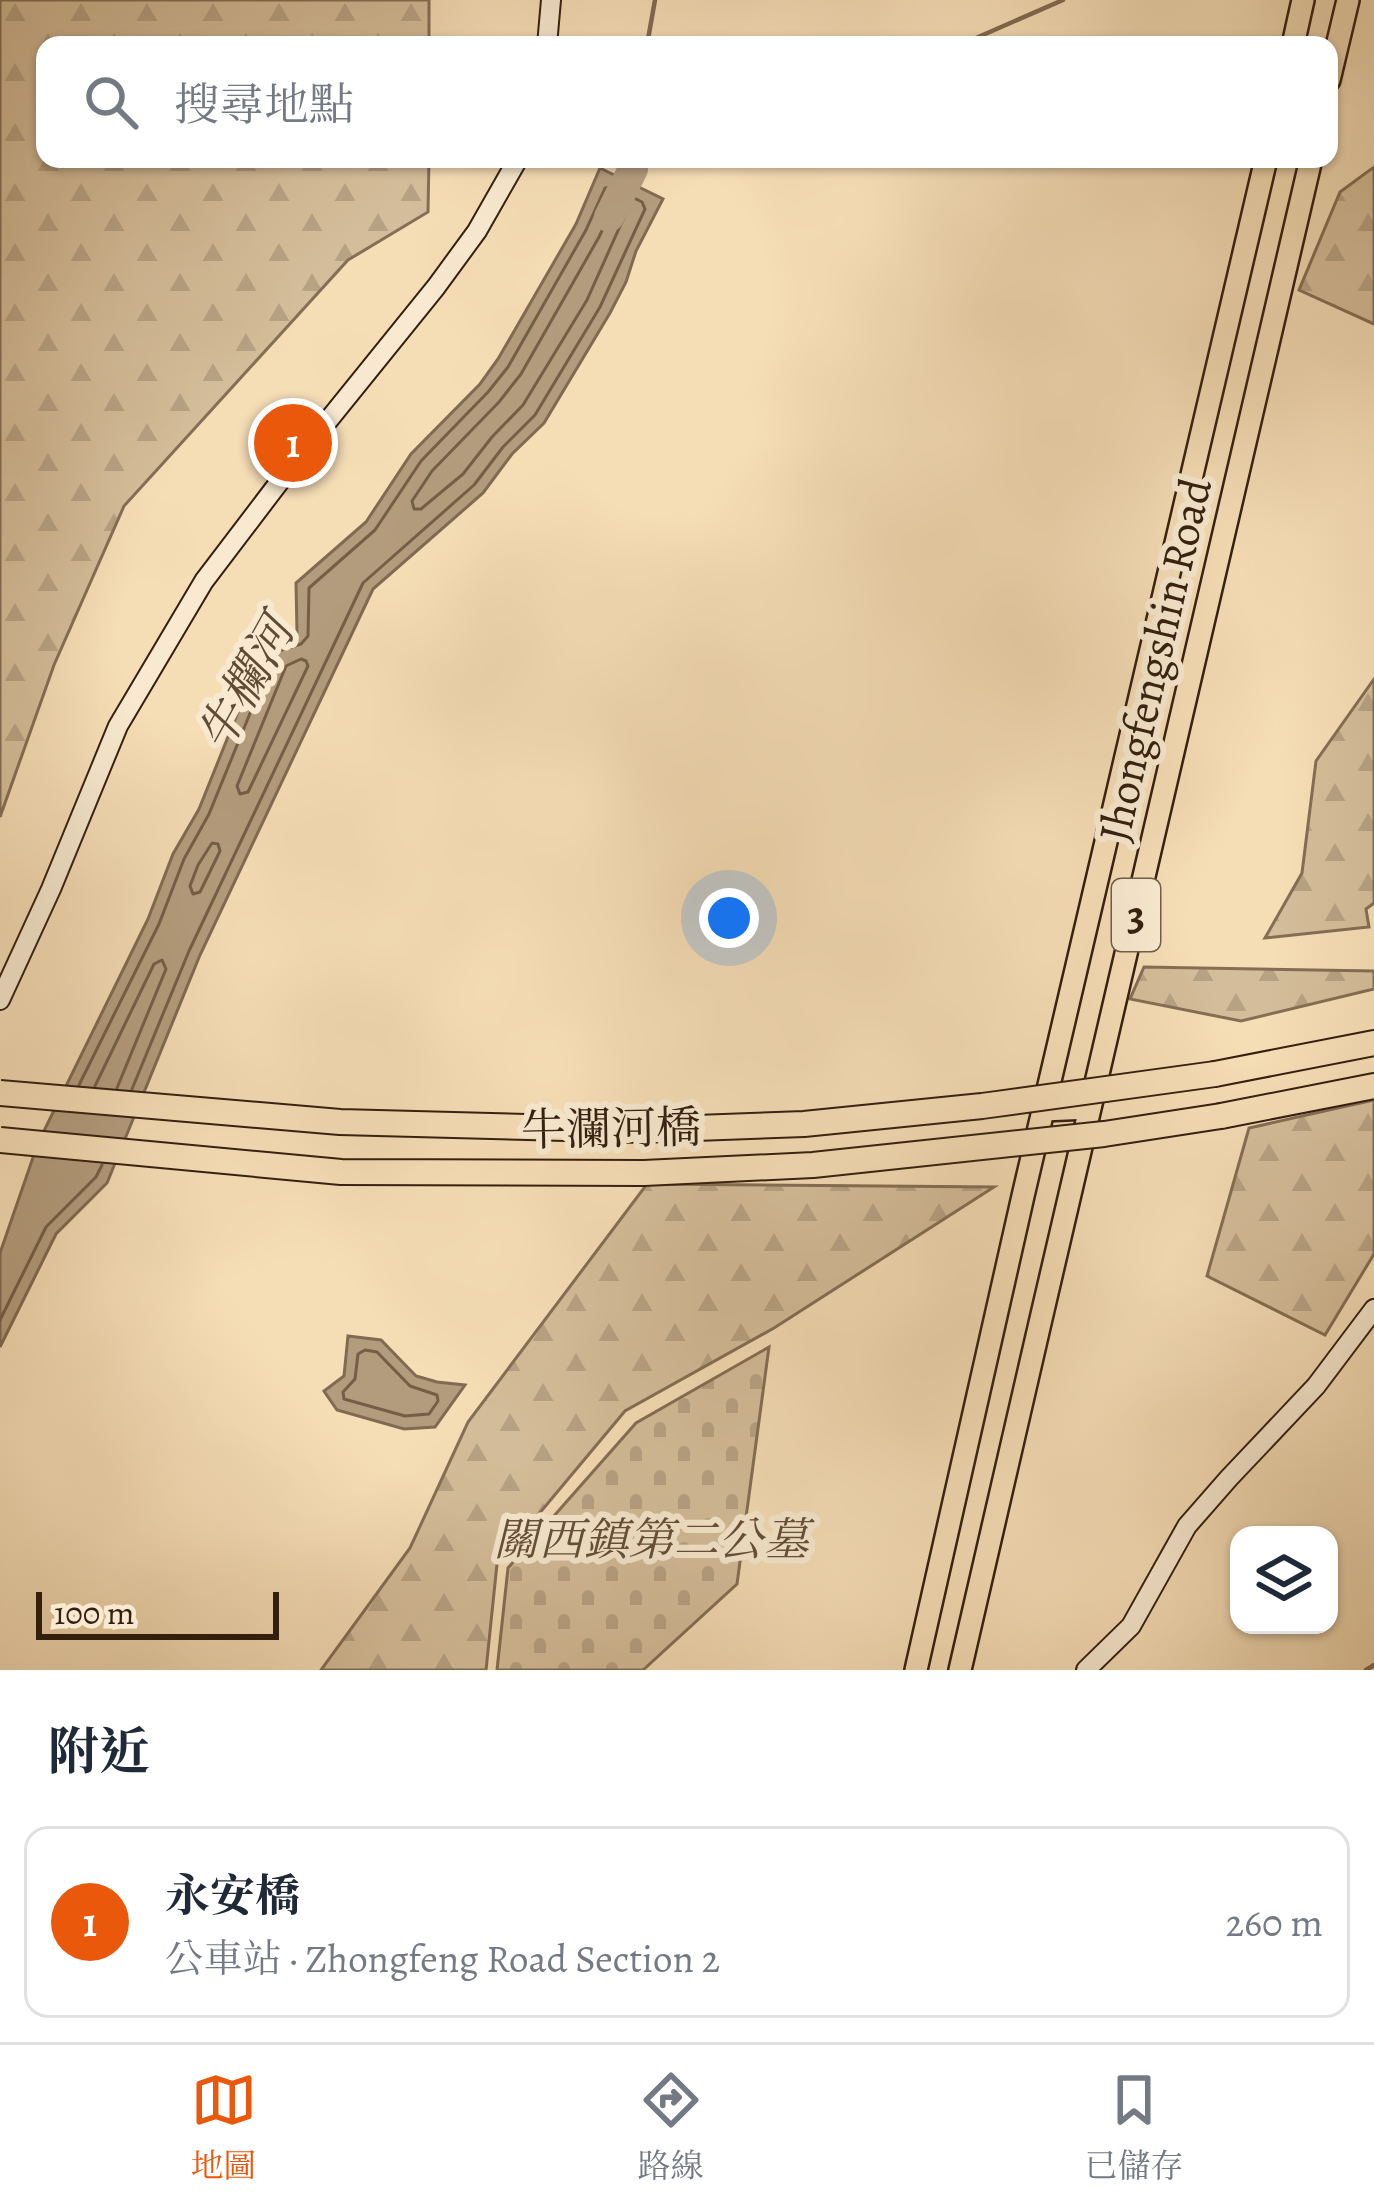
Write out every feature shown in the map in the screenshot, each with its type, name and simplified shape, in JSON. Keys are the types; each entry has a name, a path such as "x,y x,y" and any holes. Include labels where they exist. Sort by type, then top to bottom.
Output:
{"highway":[{"name":"牛瀾河橋","path":"0,1093 340,1122 641,1130 804,1124 982,1106 1215,1074 1374,1043"},
{"name":"牛瀾河橋","path":"0,1140 341,1172 644,1173 813,1166 1104,1134 1374,1086"}],"main road":[{"path":"1295,36 1304,0"},
{"path":"1338,42 1348,0"},
{"name":"Jhongfengshin Road","path":"916,1670 1264,168"},
{"name":"Jhongfengshin Road","path":"960,1670 1309,168"},
{"path":"1043,1110 1088,1108"}],"street":[{"path":"548,36 551,0"},
{"path":"0,1000 118,727 192,602 293,464 450,268 513,168"},
{"path":"1086,1670 1131,1626 1187,1526 1316,1387 1374,1309"}],"green space":[{"path":"0,0 429,0 429,36 36,36 36,168 429,168 428,212 348,260 124,506 54,665 0,817"},
{"path":"1374,167 1374,324 1299,290 1340,192"},
{"path":"1374,679 1374,903 1366,909 1369,927 1265,938 1302,873 1316,761"},
{"path":"1144,967 1374,971 1374,989 1241,1021 1130,999"},
{"path":"1374,1100 1374,1254 1325,1335 1207,1276 1249,1128"},
{"path":"647,1184 994,1187 774,1328 625,1411 497,1564 486,1670 321,1670 410,1548 468,1422"},
{"name":"關西鎮第二公墓","path":"769,1347 737,1584 643,1670 497,1670 508,1568 636,1423"}],"water":[{"name":"牛欄河","path":"600,168 663,199 626,282 544,423 512,454 483,493 373,589 200,955 107,1183 56,1234 0,1347 0,1253 38,1143 148,919 173,854 199,809 267,640 297,632 296,583 366,522 411,454 480,384 576,224"},
{"path":"348,1336 381,1340 416,1376 465,1385 435,1427 404,1429 337,1410 324,1391 344,1376"}],"waterway":[{"path":"649,36 655,0"},
{"name":"牛欄河","path":"981,36 1063,0"},
{"name":"牛欄河","path":"609,217 633,169"},
{"path":"1366,1670 1374,1665"}],"place":[{"name":"永安橋","path":"293,443"}]}
